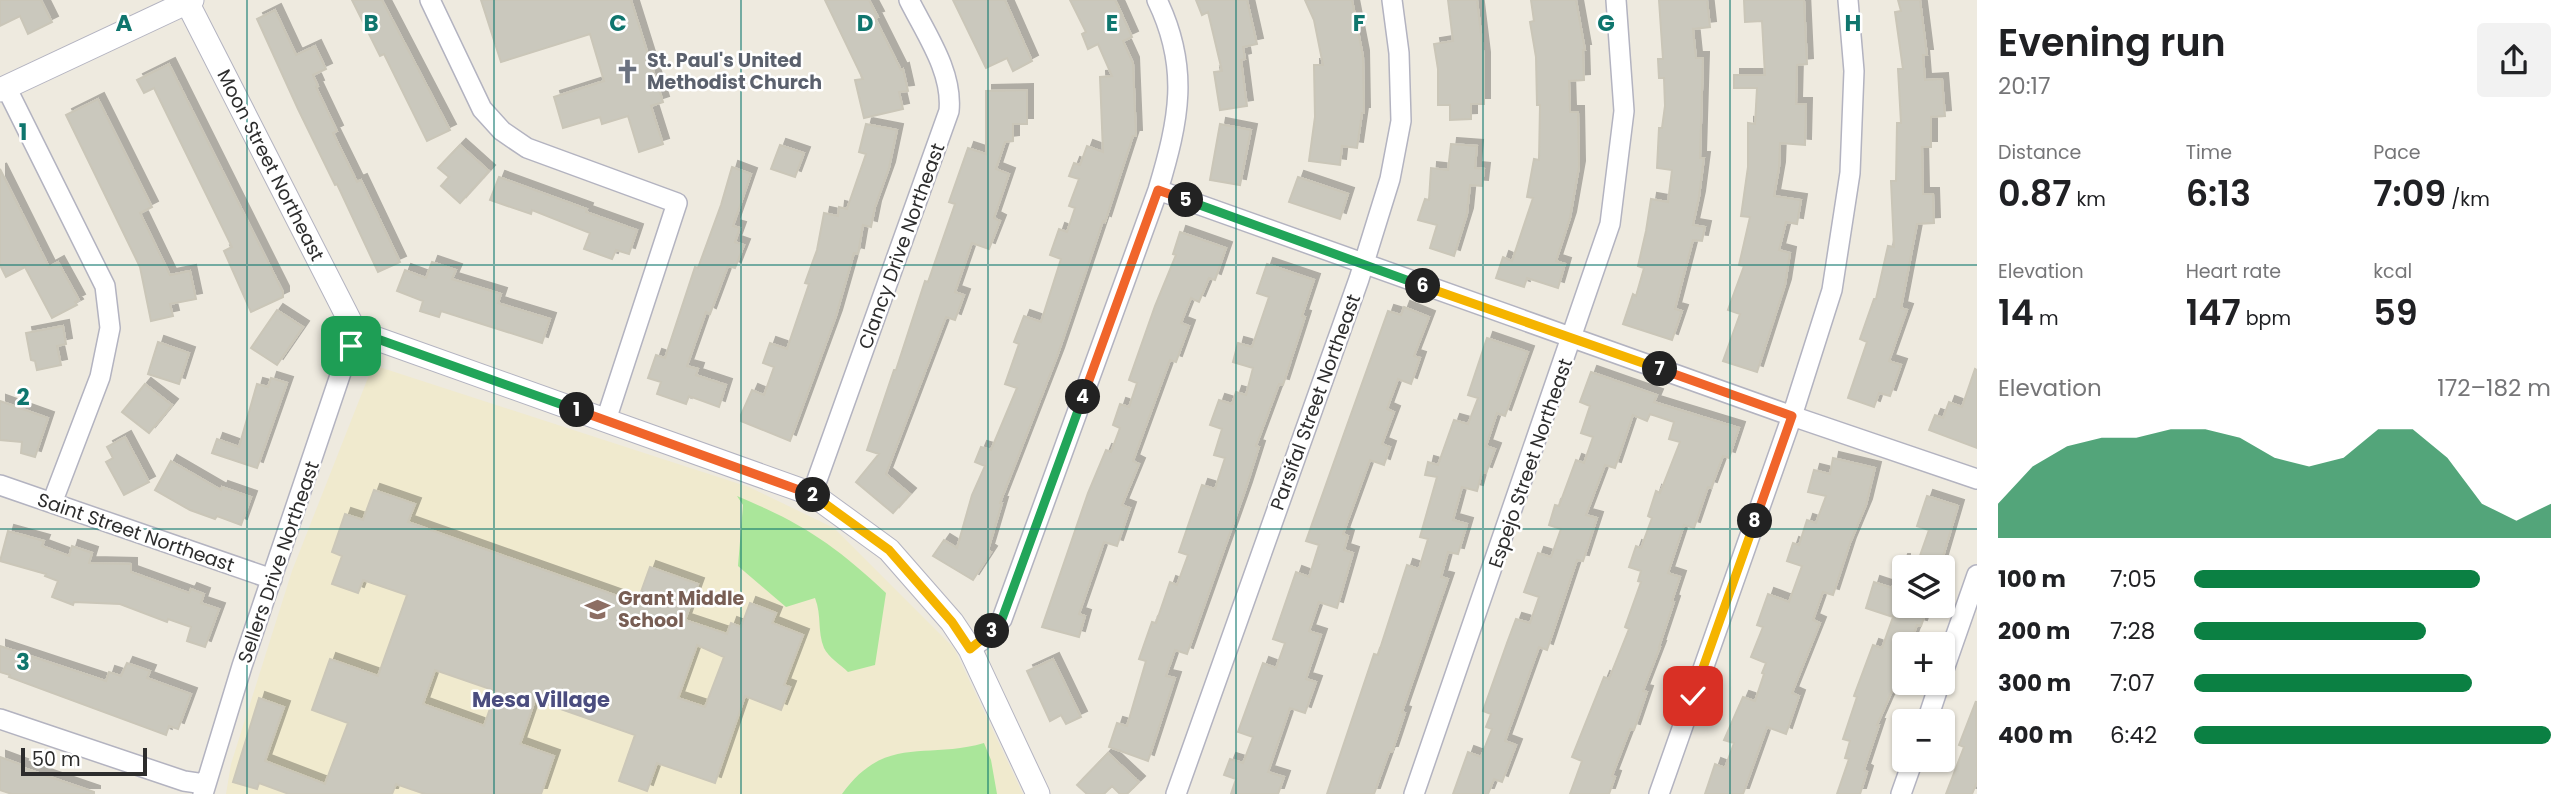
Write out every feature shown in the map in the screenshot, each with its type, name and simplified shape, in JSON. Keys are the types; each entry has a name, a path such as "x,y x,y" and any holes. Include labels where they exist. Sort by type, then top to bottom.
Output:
{"street":[{"path":"430,0 482,109 502,131 527,148 677,203 606,420"},
{"name":"Clancy Drive Northeast","path":"812,494 949,111 951,96 947,79 909,0"},
{"path":"970,649 985,638 1002,619 1158,190 1172,142 1179,93 1176,54 1157,0"},
{"name":"Parsifal Street Northeast","path":"1176,794 1364,265 1390,179 1401,121 1399,53 1392,0"},
{"name":"Espejo Street Northeast","path":"1414,794 1610,224 1624,111 1616,0"},
{"path":"1659,794 1792,416 1832,290 1850,173 1854,71 1848,0"},
{"path":"52,503 100,377 110,328 105,286 3,89 189,1"},
{"name":"Moon Street Northeast","path":"189,1 355,331"},
{"path":"1158,190 1364,265 1977,479"},
{"path":"355,331 812,494 889,550 952,622 970,649 1038,794"},
{"name":"Sellers Drive Northeast","path":"204,789 242,666 355,331"},
{"name":"Saint Street Northeast","path":"0,485 272,579"},
{"path":"1955,638 1977,575"},
{"path":"0,719 204,789"},
{"path":"1901,794 1909,772"}],"shaded area":[{"name":"Grant Middle School","path":"373,365 749,487 834,528 954,648 1023,794 226,794 231,764 292,571"}],"green space":[{"path":"737,496 781,516 834,548 886,593 875,665 848,672 824,648 815,598 786,607 738,566 743,505"},
{"path":"984,743 991,760 997,794 842,794 858,775 874,763 891,756"}],"building":[{"path":"0,0 41,0 52,22 28,34 20,16 0,26"},
{"path":"352,0 382,0 450,130 427,141 384,54 380,56"},
{"name":"St. Paul's United Methodist Church","path":"481,0 631,0 663,102 651,106 663,144 639,152 628,116 602,124 600,117 563,128 554,97 604,81 590,34 501,62"},
{"path":"825,0 869,0 878,17 875,18 901,70 903,69 908,91 899,92 903,109 864,118 855,80 863,79"},
{"path":"953,0 1005,0 1032,61 1013,71 1007,58 986,68"},
{"path":"1070,0 1115,0 1119,8 1132,37 1123,41 1133,63 1136,136 1133,136 1058,354 1000,503 988,550 991,552 973,580 933,556 944,540 957,548 972,495 985,466 975,462 981,447 991,450 1017,388 1005,384 1019,344 1014,342 1024,316 1041,322 1061,259 1050,255 1059,229 1067,232 1075,208 1069,206 1079,179 1069,176 1074,163 1080,165 1087,146 1103,152 1100,77 1112,76 1098,44 1088,49 1082,34 1086,32"},
{"path":"1196,0 1247,0 1257,44 1243,47 1245,59 1241,60 1247,106 1220,110 1214,72 1222,71 1208,12 1202,15"},
{"path":"1305,0 1352,0 1363,56 1364,113 1357,148 1342,146 1340,165 1309,161 1315,117 1314,65 1323,65 1314,20"},
{"path":"1448,0 1477,0 1484,58 1484,104 1471,104 1471,119 1450,120 1450,105 1438,105 1438,69 1434,44 1453,41"},
{"path":"1531,0 1576,0 1585,50 1584,80 1569,81 1570,112 1578,112 1579,167 1570,218 1556,261 1565,264 1558,288 1527,278 1524,287 1496,278 1503,257 1512,261 1533,198 1527,197 1534,159 1539,160 1540,105 1537,105 1536,57 1530,22 1534,21"},
{"path":"1659,0 1707,0 1710,27 1693,29 1696,58 1703,58 1700,158 1704,158 1693,225 1705,227 1702,241 1693,240 1675,309 1682,311 1672,340 1623,324 1633,294 1636,296 1644,268 1638,266 1651,199 1668,202 1672,170 1657,168 1659,128 1662,128 1665,106 1664,78 1659,78 1658,59 1663,59"},
{"path":"1744,0 1804,0 1807,64 1797,65 1796,104 1806,104 1805,145 1780,143 1774,196 1801,200 1797,224 1786,222 1779,250 1790,253 1785,285 1757,372 1723,361 1740,314 1728,310 1744,266 1739,265 1750,217 1741,216 1748,167 1748,123 1755,124 1757,88 1734,88 1734,75 1765,75 1762,21 1745,22"},
{"path":"1898,0 1920,0 1927,55 1923,55 1925,80 1942,79 1945,116 1931,117 1931,147 1922,147 1923,194 1933,194 1934,223 1917,224 1901,308 1907,310 1889,361 1901,365 1890,396 1879,393 1874,407 1848,398 1867,342 1860,339 1876,299 1888,246 1894,247 1891,181 1896,181 1897,123 1901,123 1898,69 1903,69 1895,12 1901,11"},
{"path":"275,10 296,55 315,46 326,69 313,75 337,131 333,133 357,182 361,180 400,262 378,272 257,19"},
{"path":"169,64 283,292 283,297 251,312 224,251 232,247 154,88 144,93 137,80"},
{"path":"1027,90 1027,124 1013,124 1013,141 1005,142 996,169 1009,174 994,218 1000,221 989,249 972,243 955,292 964,295 955,320 946,317 886,474 910,494 893,513 856,482 879,454 867,450 925,281 928,282 955,204 949,202 968,148 986,154 986,91"},
{"path":"98,99 152,207 140,213 170,275 190,271 196,299 170,304 173,316 151,321 140,267 66,115"},
{"path":"866,124 897,130 889,168 871,227 863,225 858,254 854,253 836,316 790,441 741,421 741,415 752,390 764,395 774,367 763,363 770,343 787,349 809,284 805,283 817,250 824,213 838,216 839,207 847,209 866,154 859,152"},
{"path":"1220,124 1251,130 1240,185 1210,180"},
{"path":"1451,144 1477,146 1475,168 1484,169 1482,186 1470,185 1467,214 1454,256 1430,248 1437,225 1418,220 1425,199 1429,200 1431,168 1448,170"},
{"path":"460,145 489,171 460,203 441,186 449,177 438,168"},
{"path":"780,145 804,153 795,177 771,169"},
{"path":"732,167 751,174 733,226 740,228 735,242 744,245 735,268 728,266 710,314 706,312 687,366 698,369 696,375 726,385 719,407 689,396 686,404 657,394 661,382 648,378 656,355 665,358 695,267 698,268 721,205"},
{"path":"0,169 49,267 58,262 79,300 75,302 77,305 52,318 25,267 6,277 0,265"},
{"path":"499,177 637,230 629,254 616,250 612,259 584,249 590,233 532,210 531,214 490,200"},
{"path":"1298,177 1348,194 1340,219 1289,202"},
{"path":"1180,232 1226,248 1215,280 1209,278 1199,302 1191,298 1181,323 1189,326 1176,362 1170,360 1133,461 1139,464 1122,505 1130,508 1117,546 1104,542 1079,614 1085,616 1079,637 1042,627 1088,493 1106,450 1111,452 1120,428 1113,425 1120,404 1129,407 1137,383 1129,380 1176,255 1173,254"},
{"path":"432,262 456,270 452,279 501,294 498,303 550,319 542,343 441,311 439,317 420,311 423,301 397,291 405,270 426,278"},
{"path":"1267,264 1314,280 1283,385 1279,384 1256,446 1259,447 1246,488 1187,654 1175,650 1166,676 1175,678 1148,761 1109,747 1117,723 1127,726 1146,661 1139,659 1152,622 1156,623 1170,582 1177,585 1188,555 1179,552 1202,485 1215,489 1225,458 1214,455 1222,429 1210,425 1219,400 1232,404 1236,392 1246,395 1253,368 1233,362 1238,343 1252,347 1269,297 1257,293"},
{"path":"1404,307 1429,317 1414,356 1420,358 1411,384 1398,379 1387,409 1394,412 1382,444 1390,447 1384,465 1370,460 1343,534 1348,536 1344,550 1353,553 1337,608 1319,602 1309,631 1321,635 1306,679 1316,682 1305,713 1290,708 1268,772 1284,777 1278,794 1231,794 1236,779 1224,775 1230,759 1243,763 1253,737 1238,732 1263,663 1276,668 1285,643 1273,639 1296,572 1309,577 1319,545 1306,541 1388,311 1401,315"},
{"path":"277,310 303,327 277,365 251,348"},
{"path":"63,326 66,344 57,346 61,365 37,370 35,361 31,360 26,333"},
{"path":"1487,338 1528,352 1505,416 1497,413 1486,446 1495,449 1486,473 1482,472 1477,491 1462,487 1453,520 1467,524 1458,554 1448,552 1441,577 1448,579 1402,712 1405,713 1392,752 1389,752 1374,794 1327,794 1374,654 1378,655 1407,565 1419,569 1428,539 1420,537 1437,477 1425,475 1428,462 1438,465 1454,420 1468,424 1478,398 1468,395"},
{"path":"158,342 189,353 179,384 148,374"},
{"path":"1975,369 1977,448 1929,430 1935,415 1943,418 1949,402 1962,407"},
{"path":"1591,372 1657,395 1654,402 1739,428 1729,458 1723,456 1711,488 1708,487 1694,528 1684,525 1668,573 1680,577 1672,601 1674,602 1643,691 1647,692 1634,730 1630,729 1612,776 1615,777 1609,794 1570,794 1582,761 1572,757 1604,677 1609,679 1629,629 1625,627 1641,582 1638,581 1641,571 1629,567 1636,546 1641,548 1652,518 1648,516 1656,491 1660,493 1680,442 1669,439 1674,422 1650,414 1647,421 1633,415 1615,468 1605,465 1586,515 1597,518 1583,561 1577,560 1547,650 1539,647 1505,741 1516,745 1502,782 1494,779 1488,794 1453,794 1468,752 1481,757 1492,729 1486,727 1491,714 1483,711 1507,643 1516,619 1530,623 1539,597 1524,592 1538,553 1551,557 1561,529 1549,525 1555,505 1559,506 1576,460 1584,463 1593,437 1581,433 1590,406 1580,402"},
{"path":"271,378 287,383 257,468 212,453 217,439 239,447 257,384 268,387"},
{"path":"145,384 172,405 149,433 122,412"},
{"path":"0,401 48,418 35,457 21,453 22,442 0,440"},
{"path":"125,437 149,482 124,495 106,462 113,458 107,447"},
{"path":"1833,458 1875,468 1866,505 1833,595 1823,592 1813,620 1820,623 1792,693 1799,696 1786,734 1767,727 1743,794 1705,794 1715,764 1725,768 1734,743 1724,740 1743,697 1755,701 1766,663 1751,657 1763,627 1757,625 1768,594 1789,602 1802,566 1787,561 1793,543 1799,545 1807,520 1816,523 1826,496 1808,492 1814,470 1830,474"},
{"path":"171,461 221,490 222,487 251,497 241,525 190,510 155,490"},
{"path":"374,490 415,504 408,522 637,603 650,567 698,584 685,620 727,634 731,623 741,627 750,603 776,613 772,623 803,635 784,685 790,687 781,710 745,696 715,783 657,763 647,791 619,781 635,735 535,700 520,744 554,756 541,794 425,794 396,784 392,794 289,794 259,783 257,789 233,782 259,698 284,707 265,761 325,784 348,723 312,710 330,659 378,676 407,595 363,580 358,593 332,584 342,556 332,552 345,514 363,520","holes":["697,645 724,657 705,707 678,698","435,670 496,691 484,726 423,704"]},
{"path":"1927,496 1958,506 1944,555 1920,555 1929,530 1917,526"},
{"path":"8,531 44,541 42,546 69,556 72,546 92,553 89,563 131,564 131,572 189,593 191,589 204,594 201,603 219,609 205,647 187,641 191,627 168,619 167,622 120,604 74,602 73,605 52,597 58,581 45,576 46,574 0,561"},
{"path":"1874,582 1892,588 1892,617 1866,608"},
{"path":"1893,618 1924,618 1921,626 1917,625 1914,632 1892,632 1892,691 1877,725 1860,794 1837,794 1849,759 1845,758 1850,741 1843,739 1857,697 1854,696 1873,645 1882,648"},
{"path":"0,646 106,681 109,672 121,676 127,663 150,671 147,678 191,694 178,729 169,726 166,735 9,677 10,675 0,672"},
{"path":"1053,659 1081,717 1066,724 1061,715 1050,721 1027,671"},
{"path":"1976,701 1977,782 1972,794 1946,794 1964,747 1959,745"},
{"path":"1108,753 1139,782 1127,794 1120,794 1112,786 1104,794 1087,794 1077,785"},
{"path":"0,757 94,794 12,794 0,790"}],"place":[{"name":"St. Paul's United Methodist Church","path":"627,71"},
{"name":"Grant Middle School","path":"598,609"}],"district":[{"name":"Mesa Village","path":"541,700"}],"route":[{"path":"351,346 355,331 812,494 889,550 952,622 970,649 985,638 1002,619 1158,190 1792,416 1693,696"}]}
